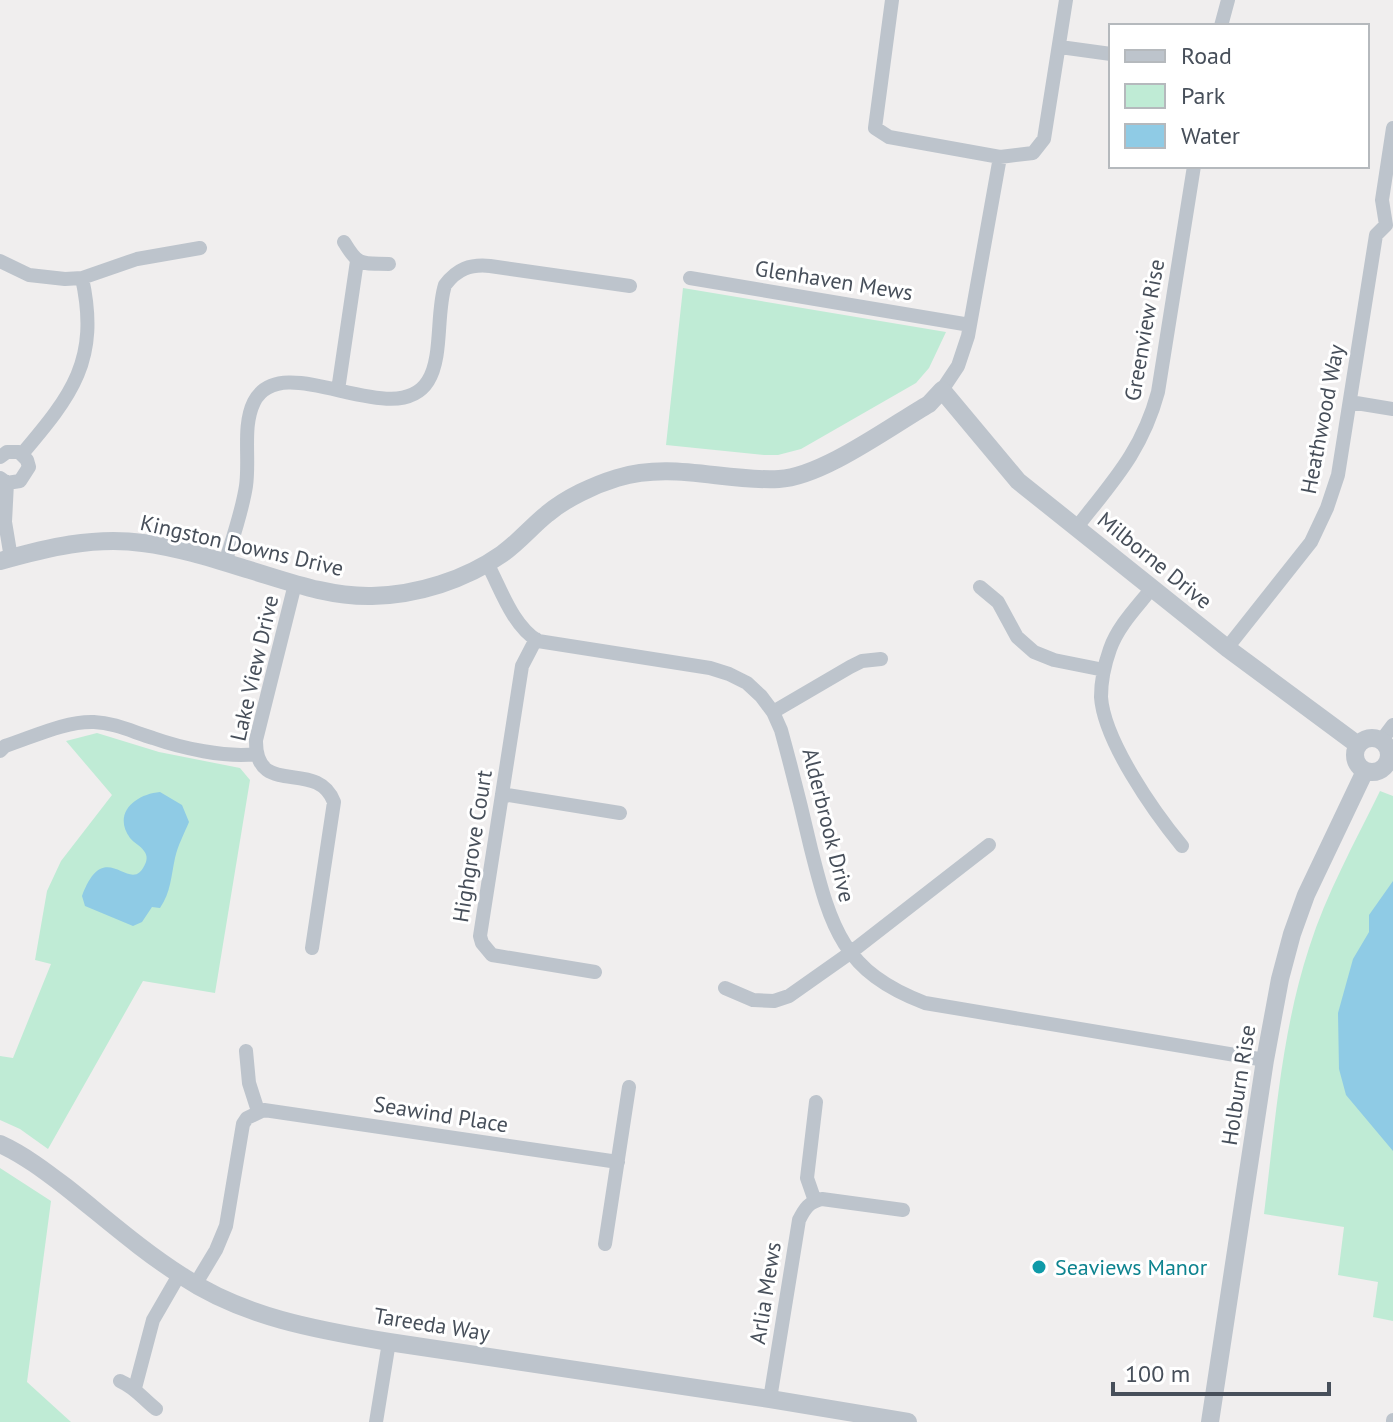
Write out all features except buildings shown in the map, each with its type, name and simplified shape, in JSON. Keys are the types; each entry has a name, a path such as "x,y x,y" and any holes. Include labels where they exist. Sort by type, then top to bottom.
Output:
{"street":[{"path":"892,0 875,128 889,137 1000,157 1033,153 1044,139 1066,0"},
{"path":"1222,24 1228,0"},
{"path":"1060,47 1109,54"},
{"path":"1389,225 1382,200 1393,128"},
{"name":"Kingston Downs Drive","path":"5,559 66,544 100,541 142,543 336,594 375,596 423,590 487,563 549,512 617,478 662,471 781,479 803,474 825,465 929,404 958,366 970,325 1000,157"},
{"name":"Greenview Rise","path":"1077,527 1129,461 1152,416 1194,168"},
{"name":"Heathwood Way","path":"1227,648 1311,542 1327,508 1338,475 1376,235 1389,225"},
{"path":"338,390 357,261 344,242"},
{"path":"0,261 29,275 82,278 137,259 200,248"},
{"path":"357,261 389,264"},
{"path":"225,563 246,488 248,425 255,400 262,391 282,383 406,398 424,387 430,377 445,285 452,275 468,266 490,266 630,286"},
{"path":"22,454 58,412 85,357 82,278"},
{"name":"Glenhaven Mews","path":"690,278 970,325"},
{"name":"Milborne Drive","path":"942,390 1018,481 1227,648 1358,745"},
{"path":"1350,402 1393,409"},
{"path":"0,457 7,452 22,454"},
{"path":"5,559 4,480 20,481 28,472 29,467 22,454"},
{"path":"487,563 518,623 536,639"},
{"name":"Lake View Drive","path":"295,584 256,740 256,754 260,764 272,774 318,782 329,789 334,802 312,948"},
{"path":"980,587 998,602 1017,637 1034,652 1054,660 1104,670"},
{"path":"1152,588 1111,646 1101,697 1107,725 1161,821 1182,846"},
{"name":"Alderbrook Drive","path":"536,639 710,668 747,683 773,712 787,752 829,917 850,953 882,983 925,1003 1265,1060"},
{"name":"Highgrove Court","path":"536,639 522,666 482,926 482,943 492,955 503,958 595,972"},
{"path":"773,712 862,661 881,659"},
{"path":"2,745 73,724 95,722 126,728 177,745 237,755 256,754"},
{"path":"1381,741 1393,725"},
{"path":"1366,739 1381,741 1390,762 1376,772 1365,771 1355,760 1358,745 1366,739"},
{"name":"Holburn Rise","path":"1210,1422 1265,1060 1292,934 1306,895 1365,771"},
{"path":"502,794 620,813"},
{"path":"725,988 753,1000 781,999 797,991 989,845"},
{"path":"135,1388 153,1320 216,1250 226,1226 243,1124 258,1111 249,1083 246,1051"},
{"path":"605,1244 629,1087"},
{"path":"816,1102 807,1178 815,1201 822,1199 903,1210"},
{"name":"Seawind Place","path":"258,1111 618,1162"},
{"name":"Tareeda Way","path":"0,1144 30,1160 187,1280 217,1297 260,1313 339,1334 908,1422"},
{"name":"Arlia Mews","path":"770,1399 799,1220 806,1207 815,1201"},
{"path":"376,1422 389,1342"},
{"path":"120,1381 135,1388 156,1409"}],"green space":[{"path":"683,288 946,332 929,368 916,383 801,449 764,455 666,445"},
{"path":"97,733 159,752 240,768 250,780 215,993 143,981 48,1149 20,1129 0,1120 0,1056 13,1058 51,964 35,960 47,891 61,861 112,795 66,741"},
{"path":"1380,791 1393,796 1393,1321 1373,1317 1378,1282 1338,1275 1344,1227 1264,1214 1280,1080 1299,980 1324,908"},
{"path":"0,1168 51,1201 27,1382 71,1422 0,1422"}],"water":[{"path":"160,792 182,805 189,822 176,853 164,902 160,908 152,907 142,922 133,926 85,906 82,896 91,878 100,869 109,867 133,875 140,872 146,855 125,829 125,813 135,801"},
{"path":"1393,881 1393,1151 1346,1095 1339,1069 1338,1013 1353,959 1369,932 1369,915"}],"place":[{"name":"Seaviews Manor","path":"1039,1267"}]}
